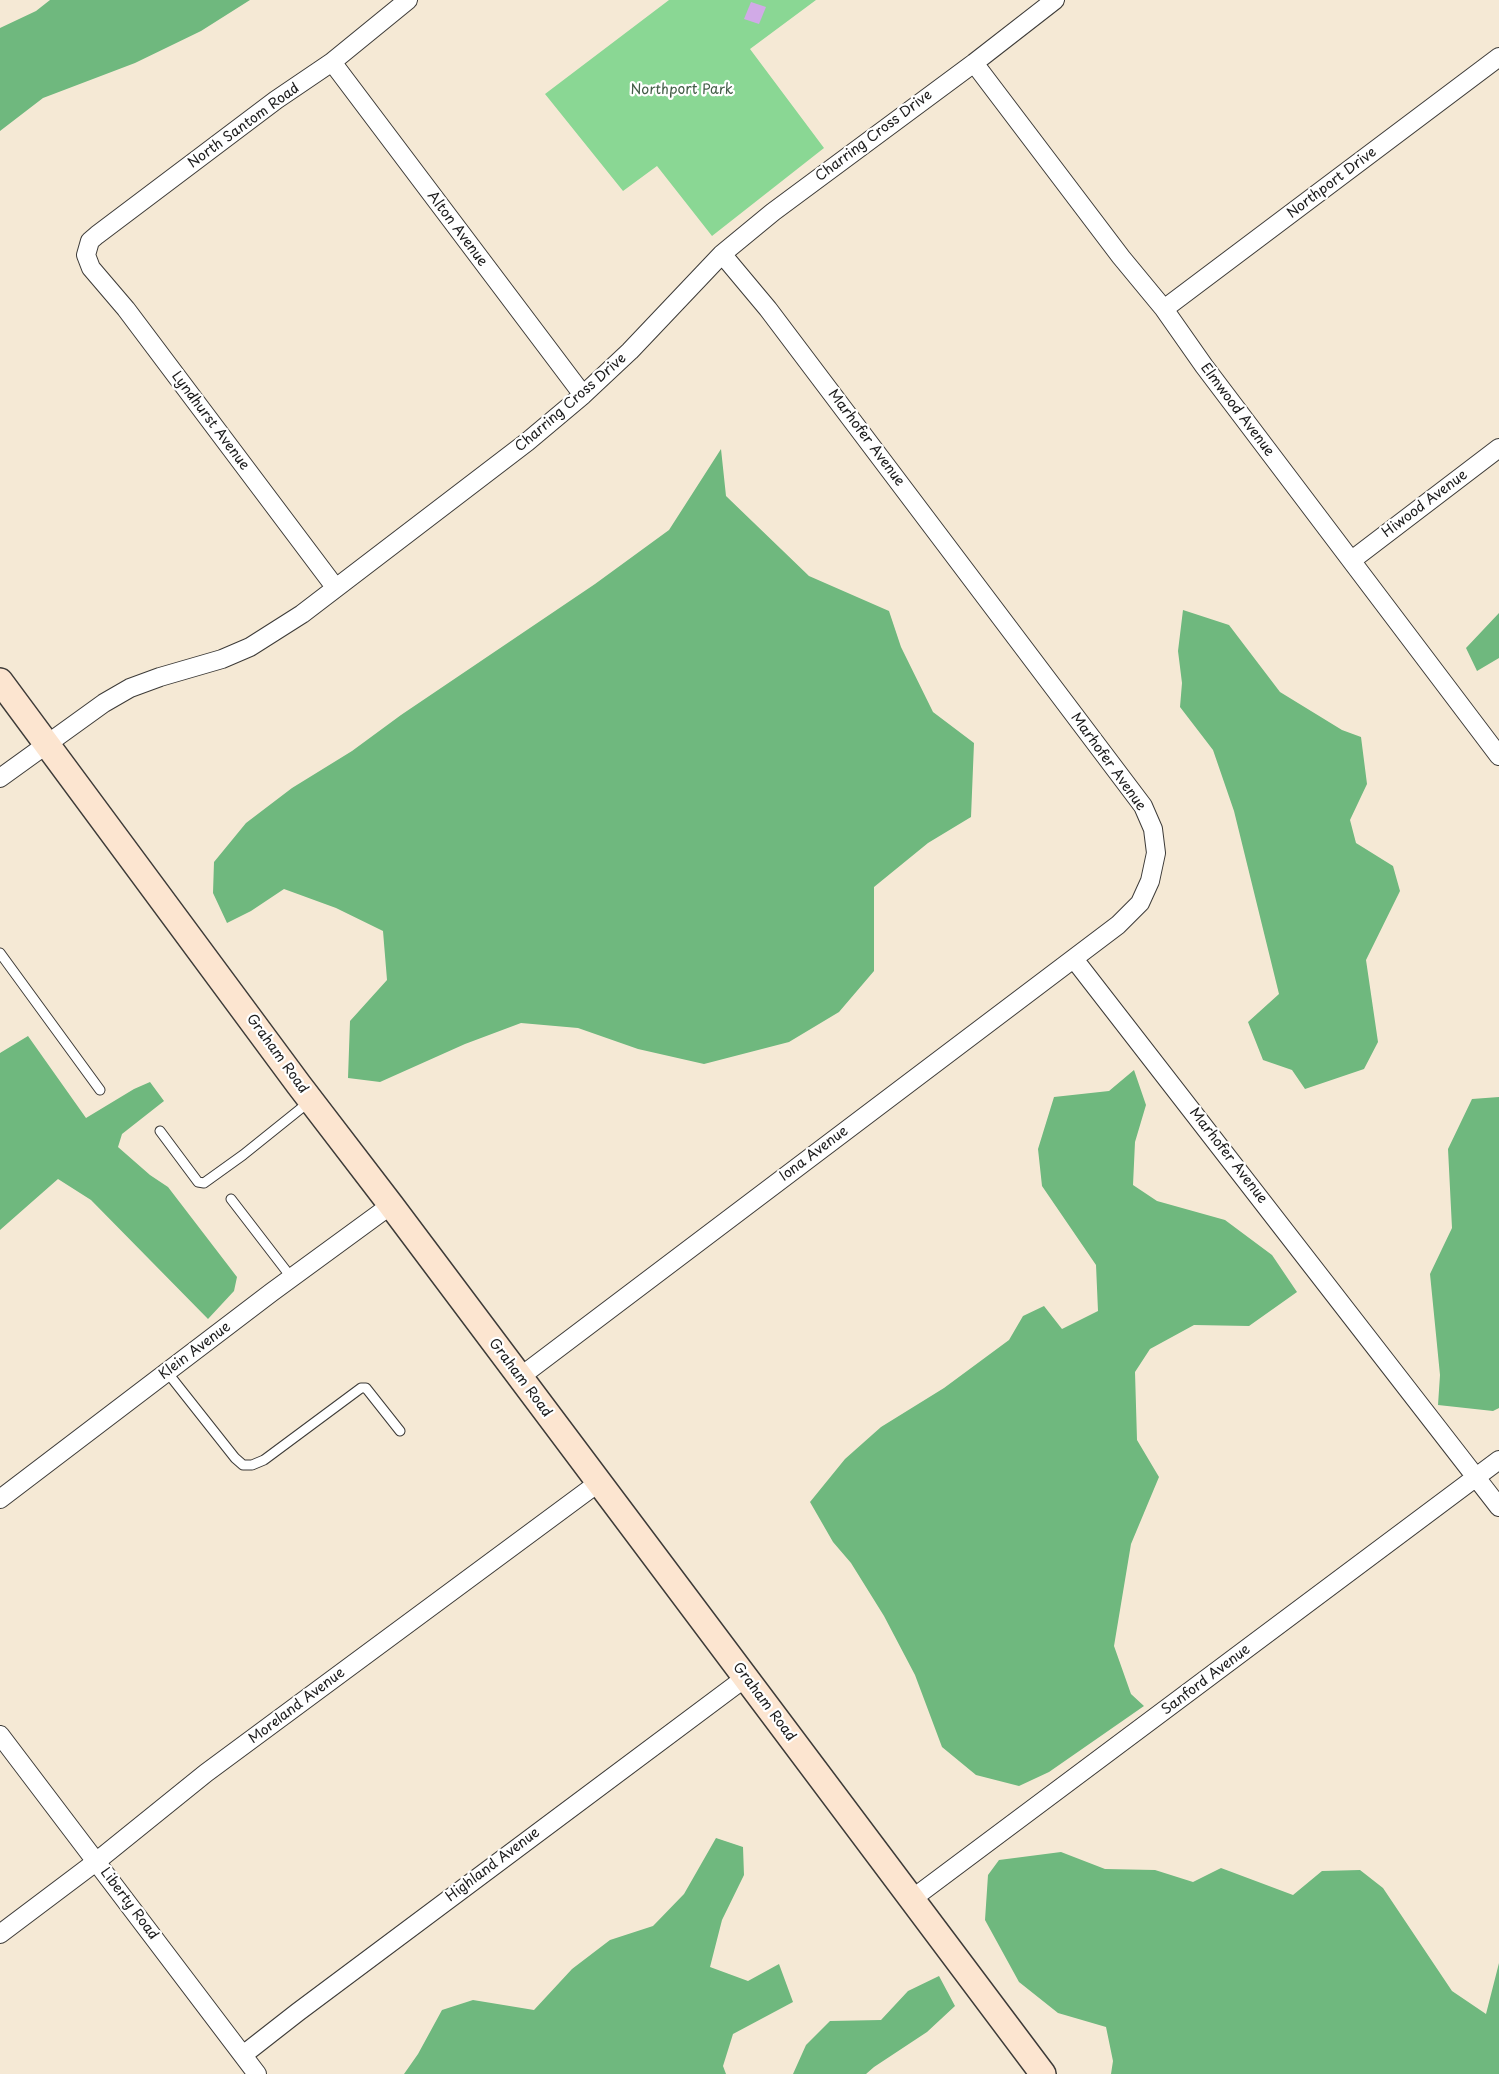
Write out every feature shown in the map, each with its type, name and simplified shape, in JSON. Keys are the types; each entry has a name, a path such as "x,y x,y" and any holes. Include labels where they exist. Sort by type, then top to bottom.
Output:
{"main road":[{"name":"Graham Road","path":"0,681 311,1101 1043,2074"}],"street":[{"name":"North Santom Road","path":"86,255 90,241 97,235 276,100 332,62 408,0"},
{"name":"Charring Cross Drive","path":"0,778 104,704 130,688 222,659 250,647 302,614 527,442 583,395 630,351 722,254 773,212 974,63 1055,0"},
{"name":"Northport Drive","path":"1164,309 1499,57"},
{"name":"Alton Avenue","path":"332,62 583,395"},
{"name":"Elmwood Avenue","path":"974,63 1121,257 1164,309 1204,366 1499,756"},
{"name":"Marhofer Avenue","path":"722,254 768,308 1143,806 1153,829 1156,852 1150,881 1140,903 1118,925 1074,959 1499,1507"},
{"name":"Lyndhurst Avenue","path":"86,255 91,268 126,309 335,587"},
{"name":"Hiwood Avenue","path":"1352,560 1499,448"},
{"name":"Iona Avenue","path":"520,1377 1074,959"},
{"name":"Klein Avenue","path":"0,1499 291,1278 391,1205"},
{"name":"Sanford Avenue","path":"912,1899 1499,1460"},
{"name":"Moreland Avenue","path":"0,1934 97,1861 206,1773 598,1483"},
{"name":"Highland Avenue","path":"243,2055 746,1678"},
{"name":"Liberty Road","path":"0,1735 257,2074"}],"lane":[{"path":"0,953 100,1090"},
{"path":"160,1131 198,1182 204,1183 311,1101"},
{"path":"231,1199 291,1278"},
{"path":"167,1372 235,1458 243,1465 252,1465 264,1460 361,1388 366,1388 400,1432"}],"green space":[{"path":"50,0 250,0 201,31 135,63 43,98 0,131 0,28 36,11"},
{"name":"Northport Park","path":"669,0 816,0 750,49 824,148 712,236 657,166 623,191 545,94"},
{"path":"721,449 726,496 809,576 889,611 901,647 933,712 974,743 971,817 928,843 874,887 874,971 839,1012 789,1042 704,1064 638,1049 578,1028 521,1023 465,1044 380,1082 348,1078 350,1021 387,980 383,931 336,908 284,889 251,911 227,923 213,893 214,862 246,823 292,788 352,751 401,715 595,584 669,530"},
{"path":"1183,610 1229,625 1280,692 1342,730 1361,737 1367,784 1350,820 1356,843 1393,866 1400,891 1366,960 1378,1042 1364,1069 1305,1089 1292,1070 1263,1060 1248,1022 1279,994 1234,811 1213,750 1180,707 1182,683 1178,651"},
{"path":"1499,613 1499,658 1477,671 1466,648"},
{"path":"28,1036 86,1118 134,1089 150,1082 164,1101 122,1134 118,1147 150,1175 168,1187 237,1277 234,1291 208,1319 91,1200 58,1179 0,1230 0,1053"},
{"path":"1134,1070 1146,1105 1135,1142 1133,1185 1157,1201 1225,1220 1272,1255 1297,1292 1249,1326 1194,1325 1150,1349 1135,1372 1137,1440 1159,1477 1131,1544 1114,1646 1131,1694 1144,1706 1049,1772 1019,1786 976,1775 942,1747 915,1675 884,1616 851,1563 833,1542 810,1502 845,1459 881,1427 944,1388 1009,1340 1023,1316 1044,1306 1062,1329 1098,1311 1096,1265 1042,1186 1038,1149 1054,1097 1109,1091"},
{"path":"1499,1097 1499,1408 1493,1411 1438,1405 1440,1375 1430,1274 1452,1228 1448,1149 1472,1099"},
{"path":"716,1838 743,1847 744,1875 722,1920 710,1967 748,1981 779,1964 793,2002 733,2034 723,2066 726,2074 404,2074 418,2054 442,2010 473,2000 534,2010 572,1969 610,1940 653,1926 684,1894"},
{"path":"1061,1852 1105,1869 1155,1870 1193,1882 1221,1868 1293,1895 1322,1871 1360,1870 1383,1888 1452,1991 1486,2014 1499,1963 1499,2074 1111,2074 1113,2061 1106,2027 1058,2013 1019,1982 985,1920 988,1875 999,1860"},
{"path":"939,1976 955,2006 927,2032 866,2074 793,2074 806,2045 830,2021 881,2020 908,1991"}],"building":[{"path":"751,2 766,7 759,24 744,19"}]}
